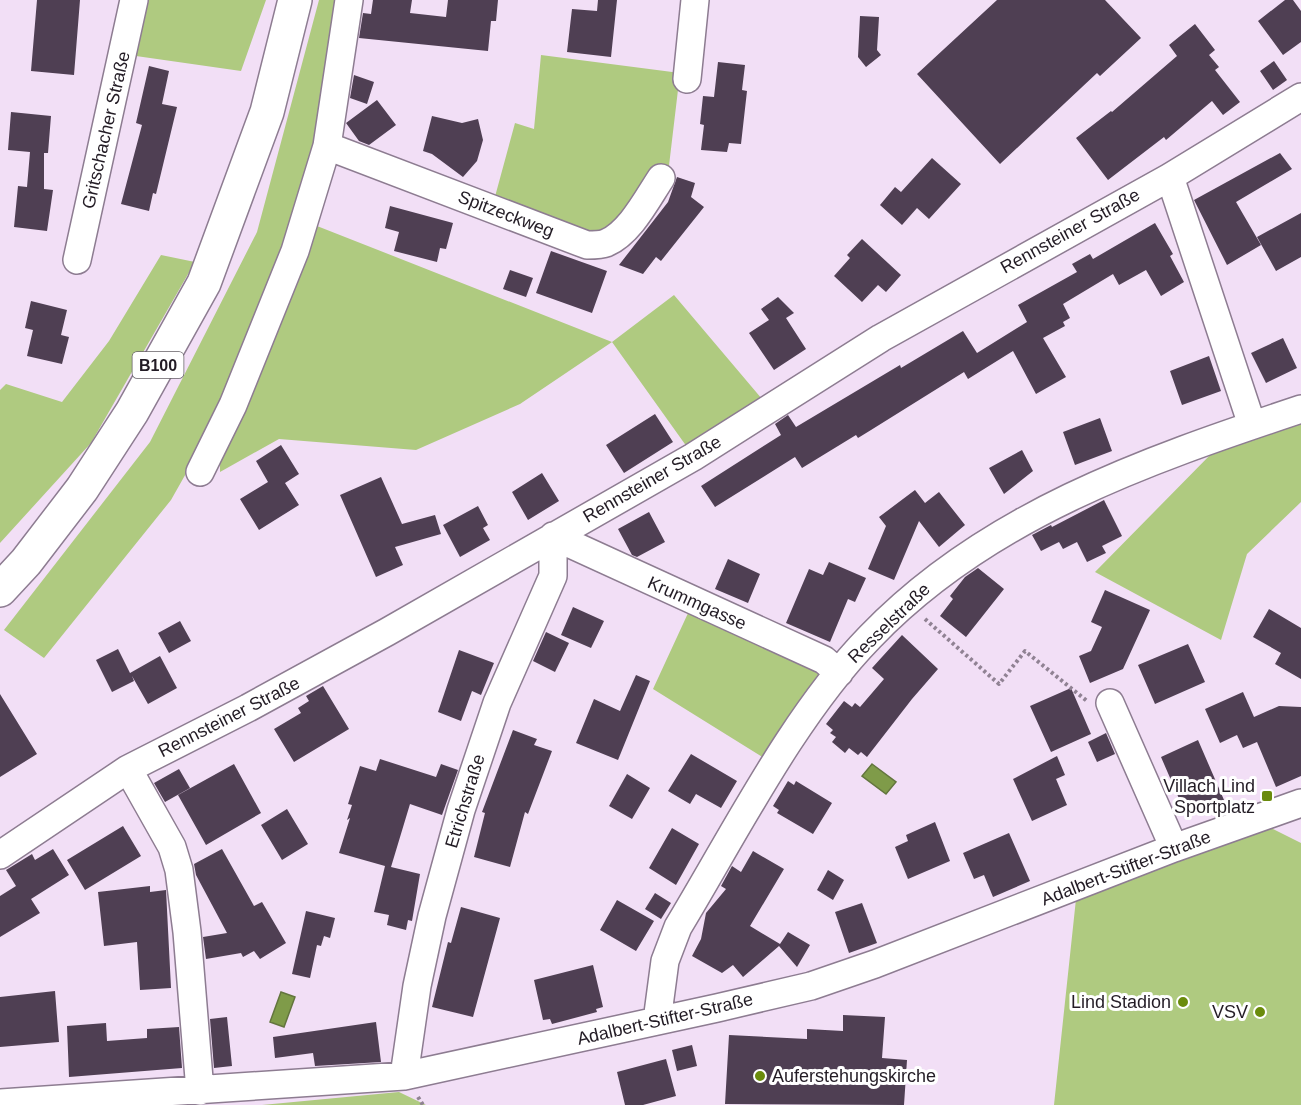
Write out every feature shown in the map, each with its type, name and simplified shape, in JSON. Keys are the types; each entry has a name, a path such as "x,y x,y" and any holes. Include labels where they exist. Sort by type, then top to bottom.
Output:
{"main road":[{"name":"B100","path":"0,590 26,562 82,489 132,412 204,283 267,112 295,0"}],"street":[{"name":"Gritschacher Straße","path":"77,260 135,0"},
{"path":"200,472 233,405 295,251 327,146 349,0"},
{"path":"687,79 695,0"},
{"name":"Rennsteiner Straße","path":"0,855 128,769 248,708 387,632 693,457 942,302 1170,177 1301,97"},
{"name":"Spitzeckweg","path":"327,146 587,245 606,243 622,231 640,210 661,178"},
{"path":"1170,177 1252,425"},
{"name":"Resselstraße","path":"657,1021 665,961 678,927 800,726 839,673 869,638 906,602 964,557 1016,524 1079,491 1154,460 1301,409"},
{"name":"Krummgasse","path":"553,536 824,660 839,673"},
{"name":"Etrichstraße","path":"404,1076 417,986 435,905 461,810 497,703 553,576 553,536"},
{"path":"1110,703 1174,848"},
{"path":"128,769 172,847 179,870 187,932 200,1091"},
{"name":"Adalbert-Stifter-Straße","path":"0,1103 404,1076 811,986 978,926 1174,848 1301,803"}],"path":[{"path":"906,602 999,684 1025,651 1092,705 1110,703"}],"shaded area":[{"path":"143,0 266,0 241,71 136,56"},
{"path":"319,0 340,0 319,145 223,408 171,500 44,658 4,630 150,442 257,232"},
{"path":"541,55 680,73 668,174 643,194 605,232 592,234 493,204 515,123 534,129"},
{"path":"317,226 612,342 520,404 416,450 279,439 220,472 220,451"},
{"path":"161,255 195,262 91,443 0,543 0,390 6,384 62,402 109,341"},
{"path":"674,295 762,399 687,447 612,342"},
{"path":"1301,422 1301,502 1247,554 1221,640 1095,572 1214,451"},
{"path":"689,611 816,669 820,678 794,708 764,758 653,689"},
{"path":"872,764 896,782 886,794 862,776"},
{"name":"Lind Stadion","path":"1263,824 1301,843 1301,1105 1054,1105 1076,899"},
{"path":"281,992 295,997 284,1027 270,1022"},
{"path":"399,1092 426,1105 262,1105"}],"building":[{"path":"37,0 80,0 74,75 31,71"},
{"path":"373,0 412,0 410,13 446,17 448,0 498,0 496,21 491,21 488,51 359,38 363,13 371,14"},
{"path":"598,0 617,0 611,57 567,52 572,9 597,11"},
{"path":"997,0 1105,0 1141,38 1100,76 1097,73 1000,164 917,74"},
{"path":"1285,0 1293,0 1301,11 1301,42 1283,55 1258,21"},
{"path":"860,16 879,17 877,50 881,55 866,67 858,57"},
{"path":"1195,24 1215,50 1209,55 1219,67 1215,70 1240,102 1223,115 1212,101 1166,140 1164,137 1108,180 1076,138 1112,112 1177,56 1169,45"},
{"path":"1274,61 1287,80 1273,90 1260,71"},
{"path":"718,62 745,65 742,90 747,91 741,144 729,143 727,152 701,150 704,125 700,124 703,96 714,97"},
{"path":"149,66 169,71 162,104 177,107 156,194 153,193 149,211 121,204 142,125 136,123"},
{"path":"354,75 374,82 367,104 350,98"},
{"path":"377,100 396,125 369,145 359,141 346,123"},
{"path":"11,112 51,116 48,153 44,153 44,189 53,190 47,231 14,227 18,186 27,187 30,152 8,150"},
{"path":"432,116 462,123 478,119 483,140 477,161 463,177 432,154 423,151"},
{"path":"1280,153 1292,169 1236,202 1261,245 1227,265 1194,200"},
{"path":"932,158 961,184 929,219 917,208 902,225 880,205 895,187 901,192"},
{"path":"677,177 695,183 691,197 704,207 661,261 656,257 643,274 619,265 668,202"},
{"path":"390,206 453,223 446,249 440,248 437,262 394,251 399,232 385,228"},
{"path":"1301,213 1301,257 1276,271 1257,237"},
{"path":"1155,223 1173,254 1170,256 1184,282 1161,296 1146,270 1119,285 1113,274 1063,304 1070,318 1063,322 1065,326 1043,338 1066,377 1036,394 1013,351 968,379 964,372 858,438 856,435 802,468 795,457 715,507 701,486 781,435 775,424 788,415 796,427 900,365 901,368 963,331 977,353 1027,322 1018,305 1077,272 1072,264 1090,254 1093,259"},
{"path":"862,239 901,275 886,292 878,285 862,302 834,276 850,258 847,255"},
{"path":"551,251 607,271 592,313 536,293"},
{"path":"510,270 533,278 526,297 503,289"},
{"path":"778,297 794,313 786,318 806,349 774,370 749,333 769,320 761,309"},
{"path":"31,301 67,310 61,335 69,337 62,364 27,356 33,330 25,328"},
{"path":"1283,338 1297,368 1266,383 1251,353"},
{"path":"1209,356 1221,391 1182,405 1170,371"},
{"path":"655,414 673,442 624,473 606,445"},
{"path":"1100,418 1112,451 1075,465 1063,432"},
{"path":"281,445 299,474 285,483 299,505 259,530 240,499 268,482 256,461"},
{"path":"1022,450 1033,471 1004,494 989,468"},
{"path":"542,473 559,501 528,520 512,492"},
{"path":"381,477 402,524 435,515 441,534 395,547 403,565 376,577 340,495"},
{"path":"915,490 925,503 939,492 965,525 939,547 919,521 894,580 868,569 886,526 879,517"},
{"path":"1104,500 1122,536 1102,546 1106,553 1087,562 1077,542 1063,549 1059,542 1041,551 1032,535 1051,525 1052,527"},
{"path":"478,506 488,525 483,528 490,540 460,557 443,525"},
{"path":"649,512 665,542 637,557 632,555 618,529"},
{"path":"728,559 760,574 748,603 715,589"},
{"path":"829,562 866,578 855,602 848,599 830,642 786,623 809,569 823,575"},
{"path":"978,568 1004,589 966,637 940,616 953,599 950,596 965,577"},
{"path":"1105,590 1150,610 1123,669 1090,683 1079,656 1091,651 1102,627 1091,622"},
{"path":"573,607 604,621 591,648 561,635"},
{"path":"1269,609 1301,628 1301,679 1275,664 1281,653 1253,637"},
{"path":"180,621 191,641 169,653 158,633"},
{"path":"546,632 569,643 555,672 533,661"},
{"path":"902,635 938,669 867,757 861,752 858,755 849,748 845,753 832,742 836,737 830,733 833,730 826,724 844,701 852,707 855,703 860,707 884,679 872,668"},
{"path":"1188,644 1205,682 1155,704 1138,665"},
{"path":"118,649 130,673 160,656 177,688 148,704 132,676 134,681 112,692 96,660"},
{"path":"459,650 494,663 481,695 472,691 461,721 438,712"},
{"path":"636,675 650,681 618,760 576,743 594,699 620,711"},
{"path":"323,686 349,729 294,762 274,729 301,713 298,708 309,701 306,696"},
{"path":"1071,688 1091,734 1051,752 1030,706"},
{"path":"1243,692 1254,717 1279,706 1301,707 1301,776 1276,787 1257,742 1243,748 1237,735 1220,743 1205,709"},
{"path":"0,694 37,754 0,777"},
{"path":"513,730 537,739 534,745 552,751 528,814 525,812 510,867 474,857 485,813 482,812"},
{"path":"1106,733 1115,754 1097,762 1088,742"},
{"path":"1198,740 1224,800 1187,817 1161,757"},
{"path":"691,754 737,781 721,808 696,794 690,804 668,791"},
{"path":"1057,756 1065,775 1056,779 1067,805 1032,821 1013,779"},
{"path":"380,759 436,777 441,764 458,770 442,815 410,804 391,867 420,874 412,921 408,920 406,930 387,925 389,915 374,912 385,866 339,853 350,818 347,820 352,805 348,804 360,766 376,771"},
{"path":"234,764 261,813 206,845 178,795"},
{"path":"179,769 190,788 165,802 154,783"},
{"path":"627,774 650,788 632,819 609,806"},
{"path":"788,781 794,785 796,781 832,803 813,834 777,813 779,810 773,806"},
{"path":"287,809 308,844 282,860 261,825"},
{"path":"935,822 950,861 908,879 895,847 908,841 906,835"},
{"path":"123,826 141,856 85,890 67,860"},
{"path":"672,828 699,844 676,885 649,868"},
{"path":"1009,833 1030,881 993,897 984,875 974,879 963,853"},
{"path":"53,849 69,875 31,899 40,913 0,937 0,896 16,886 6,870 32,854 35,860"},
{"path":"222,849 254,906 262,902 286,943 260,959 254,951 243,957 241,953 206,959 203,937 227,933 196,875 194,864"},
{"path":"753,851 784,869 750,926 780,944 788,932 810,945 797,967 779,946 743,977 733,965 722,973 692,956 701,939 706,913 726,889 721,886 732,866 741,872"},
{"path":"828,870 844,880 833,900 817,890"},
{"path":"150,886 150,892 166,890 171,988 140,990 137,942 104,946 98,892"},
{"path":"655,893 671,903 661,919 645,909"},
{"path":"617,900 654,921 636,951 600,930"},
{"path":"862,903 877,943 849,953 835,912"},
{"path":"461,907 500,918 473,1017 432,1007 448,942 451,943"},
{"path":"306,911 335,918 330,938 324,936 321,946 317,945 310,978 292,974"},
{"path":"593,965 603,1007 596,1009 597,1012 552,1024 550,1019 543,1020 534,980"},
{"path":"55,991 59,1042 0,1047 0,997"},
{"path":"843,1015 885,1017 882,1058 907,1060 904,1105 725,1104 729,1035 807,1039 807,1029 843,1031"},
{"path":"227,1017 232,1066 214,1068 210,1019"},
{"path":"376,1022 381,1062 315,1066 313,1053 275,1058 273,1037"},
{"path":"106,1023 107,1041 147,1038 147,1029 179,1027 182,1068 69,1077 67,1026"},
{"path":"692,1045 697,1066 677,1071 672,1050"},
{"path":"666,1059 676,1096 643,1105 625,1105 617,1072"}],"place":[{"name":"Villach Lind Sportplatz","path":"1267,796"},
{"name":"Lind Stadion","path":"1183,1002"},
{"name":"VSV","path":"1260,1012"},
{"name":"Auferstehungskirche","path":"760,1076"}]}
